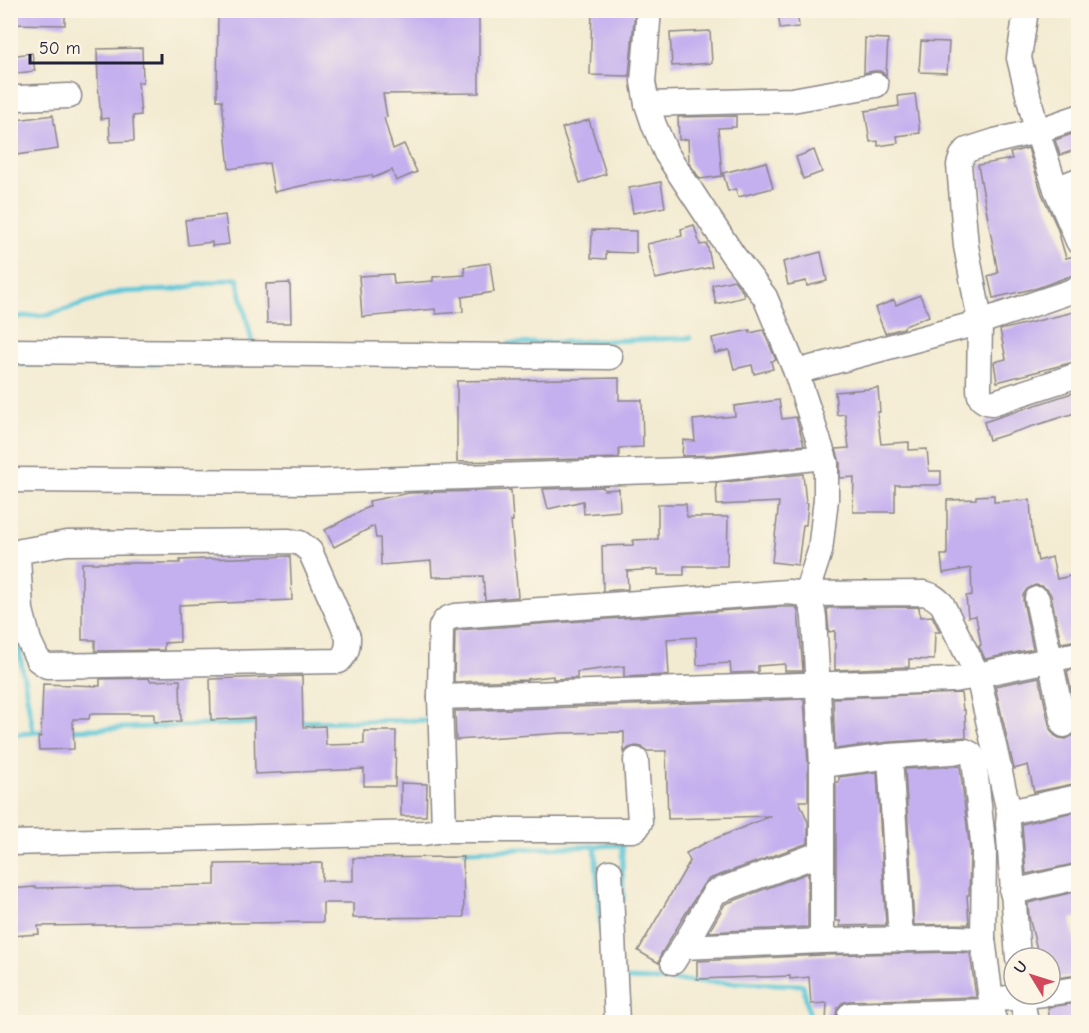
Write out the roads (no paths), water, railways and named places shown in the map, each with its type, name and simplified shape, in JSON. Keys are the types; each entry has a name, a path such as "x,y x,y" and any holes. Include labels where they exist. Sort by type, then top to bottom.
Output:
{"street":[{"path":"649,10 643,82 654,125 666,153 733,255 765,297 796,372 826,463 826,499 820,551 806,594 814,617 822,765 822,941"},
{"path":"1026,10 1019,58 1037,131 1056,189 1078,241"},
{"path":"647,104 792,100 876,86"},
{"path":"10,100 69,96"},
{"path":"1078,117 967,150 959,165 971,324 979,395 986,403 992,403 1078,375"},
{"path":"1056,189 1078,180"},
{"path":"796,372 971,324 1078,289"},
{"path":"10,351 610,357"},
{"path":"10,480 310,482 715,469 824,457"},
{"path":"289,541 300,543 310,551 348,637 348,649 339,661 47,666 38,660 16,611 18,557 21,551 67,543 289,541"},
{"path":"444,830 440,697 441,627 443,621 448,617 788,592 806,594 924,593 937,598 942,604 968,678 1009,812 1017,946"},
{"path":"1037,599 1064,725"},
{"path":"440,697 968,678 1078,654"},
{"path":"822,765 890,756 965,752 971,754 974,759 984,851 983,939 1002,985"},
{"path":"890,756 901,940"},
{"path":"10,843 444,830 633,830 640,822 636,760"},
{"path":"1009,812 1078,797"},
{"path":"822,853 715,892 678,954 822,941 983,939"},
{"path":"610,872 617,1023"},
{"path":"1012,892 1078,877"},
{"path":"1062,991 1078,989"},
{"path":"850,1015 1002,1003"},
{"path":"1012,1006 1026,1023"}],"waterway":[{"path":"10,317 48,315 119,292 171,290 237,278 253,346"},
{"path":"508,344 690,338"},
{"path":"10,364 156,364"},
{"path":"17,638 33,731"},
{"path":"296,722 430,720 430,724"},
{"path":"68,730 260,723"},
{"path":"10,735 47,731"},
{"path":"465,851 622,845 623,901"},
{"path":"595,846 601,931"},
{"path":"625,979 803,985 811,1022"}]}
